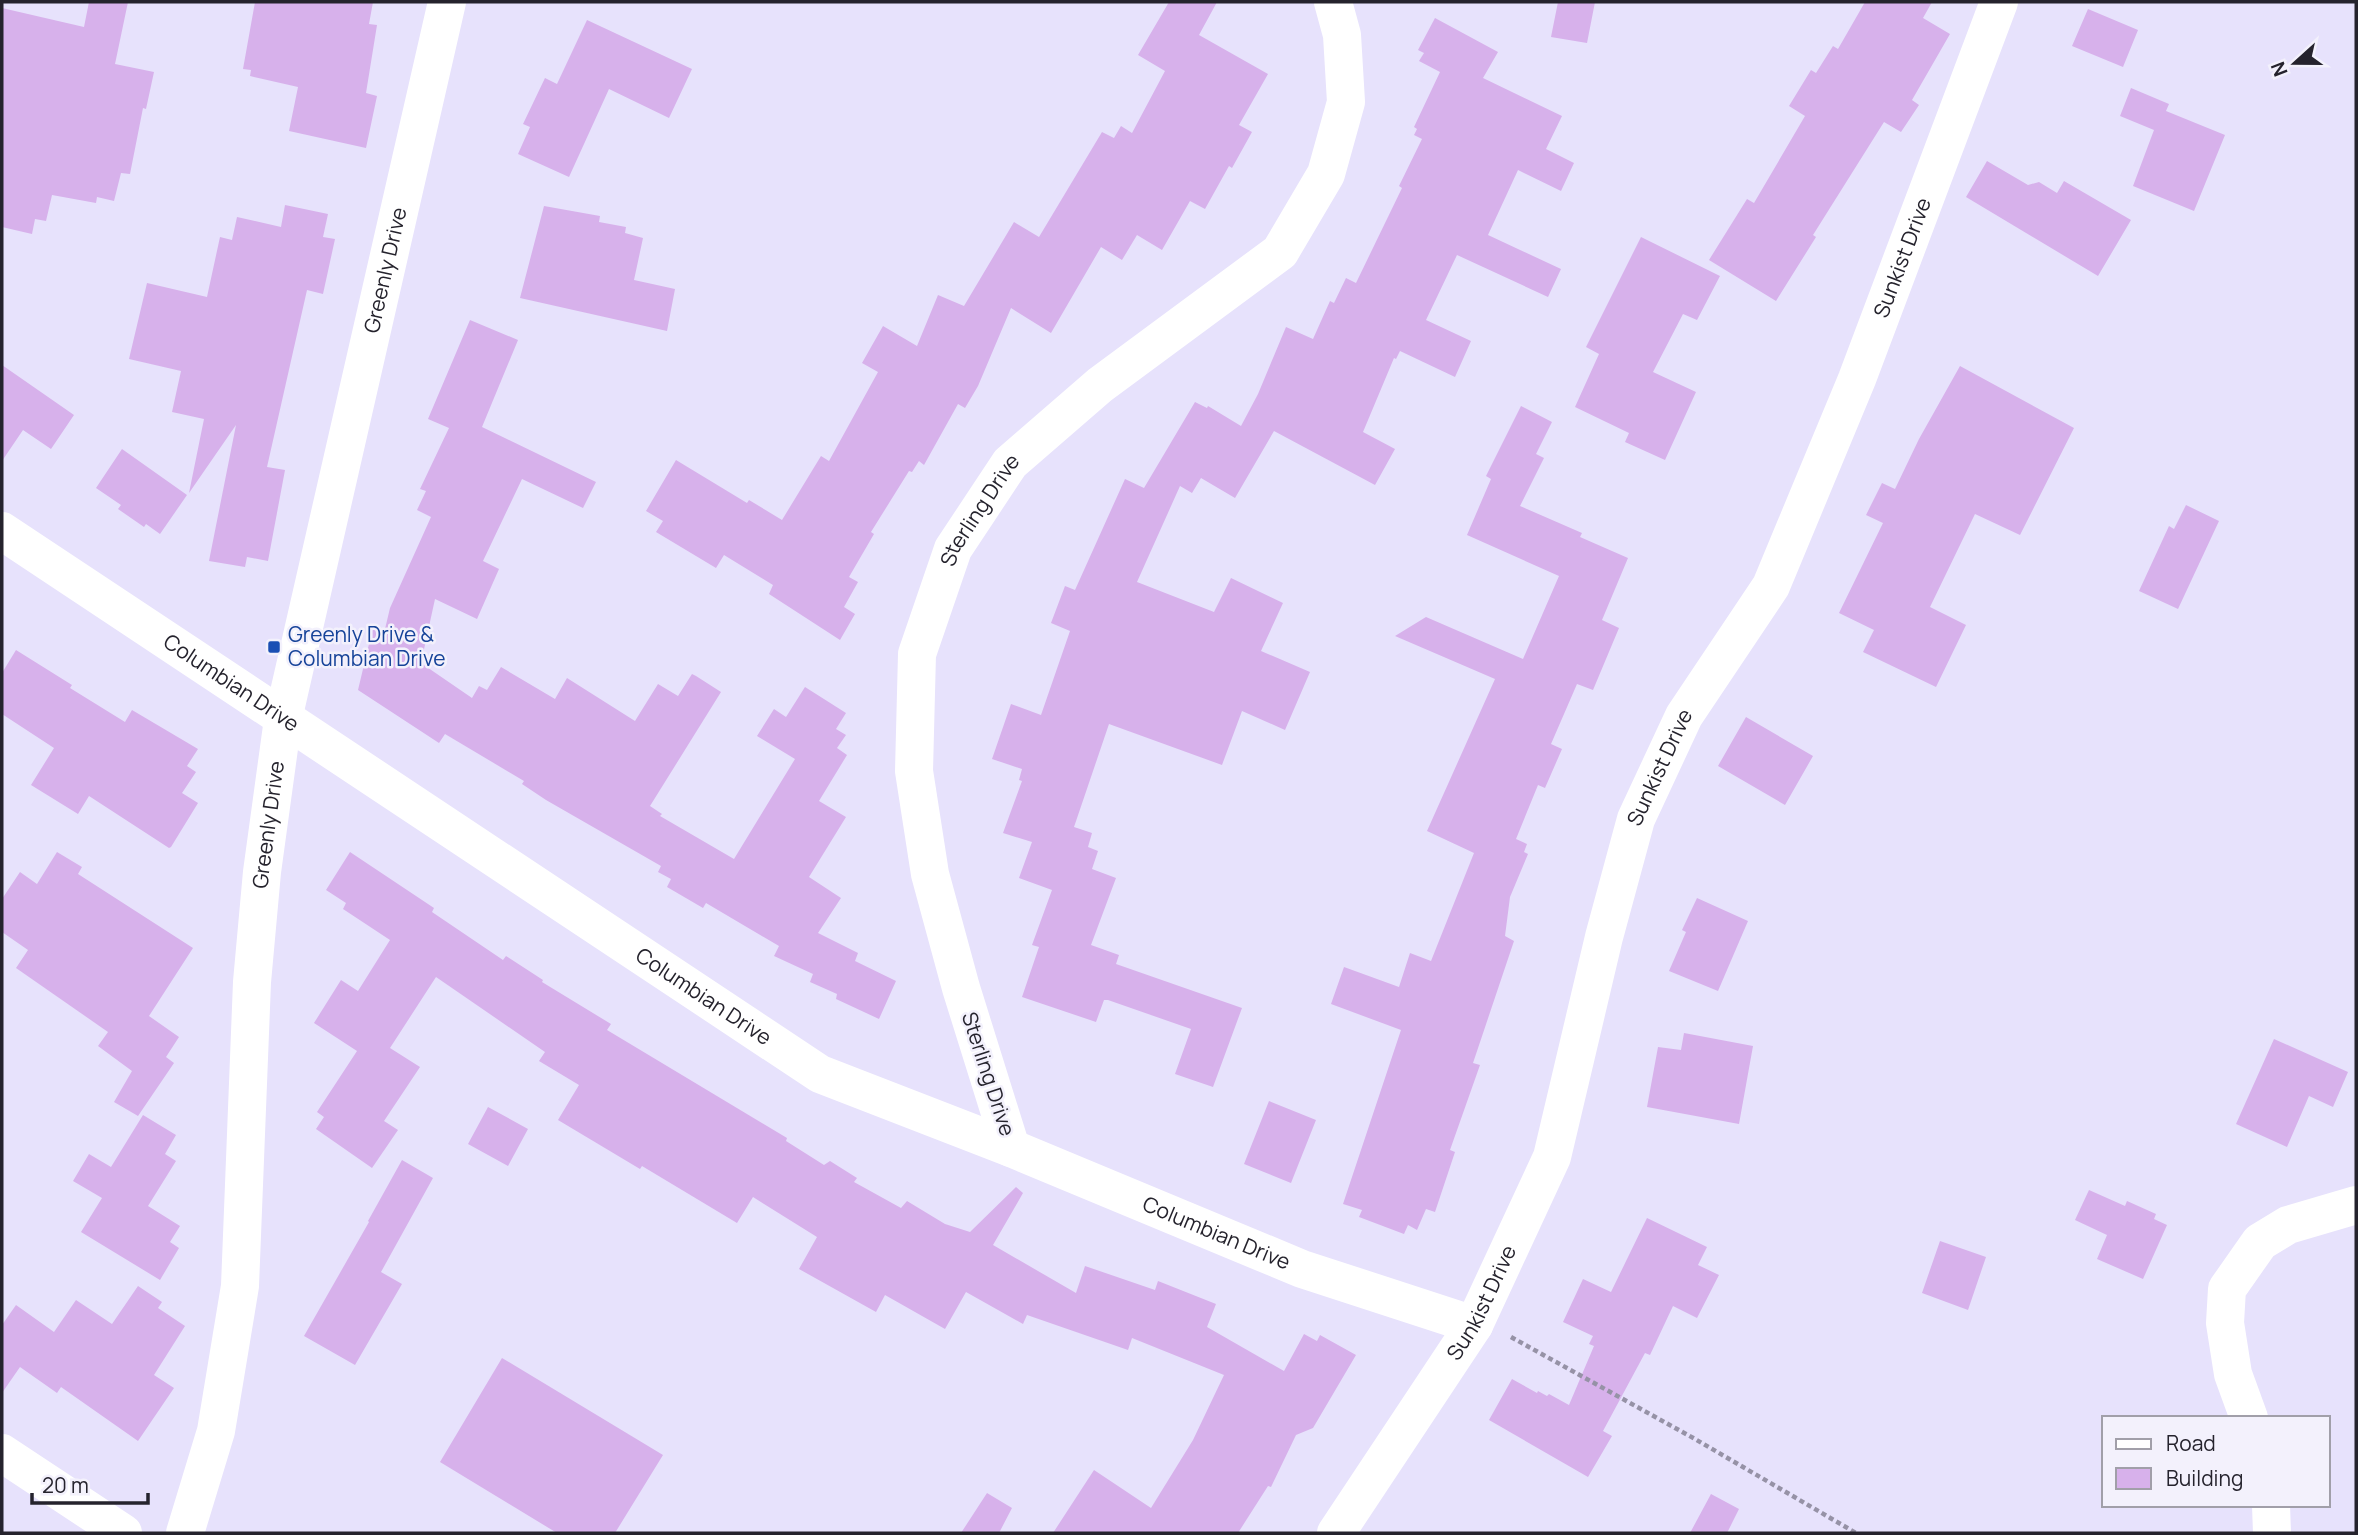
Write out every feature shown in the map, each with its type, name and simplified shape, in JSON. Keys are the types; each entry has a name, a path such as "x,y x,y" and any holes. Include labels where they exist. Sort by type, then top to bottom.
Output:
{"street":[{"name":"Greenly Drive","path":"185,1533 216,1430 240,1286 252,982 262,872 283,719 447,2"},
{"name":"Sterling Drive","path":"1011,1148 961,988 930,874 914,771 917,654 953,549 1010,463 1100,385 1280,252 1326,174 1346,102 1342,35 1333,2"},
{"name":"Sunkist Drive","path":"1336,1533 1474,1325 1552,1157 1604,937 1636,819 1684,716 1771,586 1861,368 1998,2"},
{"name":"Columbian Drive","path":"2,531 820,1074 1011,1148 1302,1269 1474,1325"},
{"path":"2248,1416 2233,1374 2225,1323 2227,1289 2260,1242 2288,1225 2356,1205"},
{"path":"2,1454 123,1533"},
{"path":"2271,1507 2272,1533"}],"path":[{"path":"1474,1325 1515,1338 1856,1533"}],"building":[{"path":"89,2 128,2 115,64 154,72 146,109 143,108 130,174 121,173 114,201 97,197 96,203 52,195 46,221 35,219 32,234 2,227 2,8 84,27"},
{"path":"255,2 373,2 369,24 377,25 366,93 377,96 366,148 289,131 298,87 250,76 251,70 243,69"},
{"path":"1169,2 1217,2 1199,35 1268,74 1239,125 1252,132 1205,209 1190,201 1162,250 1137,235 1122,260 1101,247 1051,333 1011,308 978,386 965,408 958,404 924,465 919,461 912,472 909,471 871,532 874,534 849,577 858,582 844,607 855,614 840,640 769,594 773,585 724,555 716,568 656,532 663,521 646,511 676,460 747,503 749,500 782,520 821,456 829,461 878,372 862,363 883,326 917,346 938,295 964,306 1014,222 1039,237 1102,132 1114,138 1121,126 1132,133 1165,71 1138,55"},
{"path":"1558,2 1595,2 1587,43 1551,37"},
{"path":"1865,2 1932,2 1923,18 1950,34 1912,100 1919,105 1901,132 1884,122 1813,235 1816,237 1776,301 1709,260 1747,199 1754,203 1805,116 1789,106 1811,70 1816,73 1833,46 1838,49"},
{"path":"2088,9 2138,30 2123,67 2072,46"},
{"path":"1435,18 1498,52 1483,78 1562,116 1546,149 1574,163 1561,191 1518,170 1488,235 1561,269 1548,297 1457,255 1426,320 1471,341 1455,377 1400,351 1396,359 1394,358 1363,432 1395,449 1375,485 1274,431 1235,498 1201,478 1192,493 1180,486 1137,582 1214,612 1231,578 1283,603 1261,651 1310,672 1285,730 1242,711 1222,765 1109,724 1074,827 1092,833 1088,847 1098,851 1092,869 1116,878 1091,945 1119,955 1116,964 1242,1008 1213,1087 1175,1074 1191,1029 1108,1000 1104,1000 1096,1022 1022,997 1039,947 1032,945 1052,890 1019,878 1032,842 1003,833 1022,781 1019,780 1022,769 992,759 1011,704 1041,715 1070,631 1051,623 1065,586 1075,590 1125,479 1144,488 1195,402 1207,408 1208,406 1241,426 1258,394 1286,327 1313,339 1330,301 1334,303 1346,278 1356,283 1402,188 1399,186 1422,139 1414,135 1417,129 1414,127 1440,72 1419,61 1424,53 1418,50"},
{"path":"587,20 692,69 669,118 609,89 569,177 518,154 530,127 523,124 545,78 557,84"},
{"path":"2131,88 2169,104 2166,111 2225,135 2194,211 2133,186 2154,130 2120,116"},
{"path":"1987,161 2028,185 2039,182 2057,193 2064,181 2131,220 2098,276 1966,197"},
{"path":"285,205 328,214 323,237 335,239 323,294 307,290 267,467 285,470 268,561 247,557 245,567 209,561 236,425 189,493 204,419 172,412 181,371 129,359 147,283 207,297 220,237 232,240 237,217 281,227"},
{"path":"544,206 600,216 599,222 626,227 625,233 643,238 634,280 675,289 667,331 520,298"},
{"path":"1641,237 1720,276 1697,320 1683,314 1653,372 1696,392 1665,460 1625,442 1629,433 1575,407 1599,354 1586,347"},
{"path":"470,320 518,340 482,427 596,482 583,508 522,479 483,561 499,569 477,619 435,599 421,663 472,698 479,686 487,690 501,667 555,699 567,678 635,721 658,684 678,696 692,674 696,676 721,692 650,806 662,814 660,816 734,859 795,759 757,736 774,709 786,717 805,687 846,713 836,729 846,735 837,748 847,755 819,801 846,817 809,877 841,898 818,933 858,953 855,961 896,981 879,1019 836,999 837,994 810,982 813,974 774,956 779,946 706,903 703,908 667,887 671,879 658,872 661,866 546,800 522,784 524,781 445,734 439,743 358,690 373,627 385,629 390,608 431,517 417,510 426,491 420,489 449,428 428,419"},
{"path":"2,365 74,415 51,449 23,430 2,461"},
{"path":"1960,366 2074,428 2020,535 1975,514 1930,607 1966,625 1936,687 1863,652 1874,630 1839,613 1883,523 1866,515 1882,483 1895,489 1919,439"},
{"path":"1521,406 1552,422 1536,454 1544,458 1520,506 1582,533 1580,537 1628,558 1602,620 1619,628 1593,690 1577,684 1551,744 1562,749 1545,788 1538,785 1516,839 1527,844 1524,852 1528,854 1510,897 1505,936 1514,941 1473,1063 1480,1065 1450,1150 1455,1152 1435,1212 1426,1209 1417,1230 1408,1225 1404,1234 1359,1217 1362,1210 1343,1204 1401,1030 1331,1004 1344,967 1399,987 1410,953 1431,961 1474,853 1427,831 1495,679 1395,636 1426,617 1523,659 1559,576 1467,535 1491,479 1486,476"},
{"path":"122,449 187,495 160,534 146,524 144,527 118,509 121,505 96,488"},
{"path":"2186,505 2219,521 2178,609 2139,591 2169,526 2174,529"},
{"path":"16,650 125,722 132,710 198,749 187,766 196,772 182,793 198,803 171,847 89,796 78,814 31,785 54,748 2,714 2,673"},
{"path":"1746,717 1813,756 1785,805 1718,766"},
{"path":"57,852 82,867 78,874 193,948 149,1016 179,1037 166,1057 174,1063 138,1116 114,1102 132,1071 98,1046 108,1032 16,968 28,950 2,932 2,899 20,872 37,884"},
{"path":"350,852 434,908 432,912 503,960 506,956 543,980 542,982 611,1024 607,1030 787,1138 786,1141 824,1165 830,1161 857,1178 854,1182 901,1208 907,1201 945,1224 970,1232 1016,1187 1023,1193 993,1245 1076,1293 1085,1266 1155,1290 1158,1281 1216,1304 1207,1327 1284,1371 1304,1334 1317,1341 1320,1335 1356,1355 1313,1428 1296,1435 1271,1487 1268,1486 1238,1533 1053,1533 1094,1470 1151,1508 1193,1440 1224,1375 1132,1338 1128,1350 1027,1315 1023,1324 966,1292 945,1329 885,1295 876,1312 799,1269 817,1237 753,1197 737,1223 558,1120 579,1085 539,1061 545,1052 436,977 390,1048 420,1067 384,1121 398,1130 372,1168 316,1129 324,1117 317,1112 357,1051 314,1023 341,980 358,991 390,940 343,909 346,903 326,890"},
{"path":"1697,898 1748,921 1718,991 1669,971 1686,932 1682,930"},
{"path":"1684,1033 1753,1046 1739,1124 1647,1107 1658,1047 1681,1050"},
{"path":"2274,1039 2348,1072 2333,1107 2309,1096 2287,1147 2236,1124"},
{"path":"1269,1101 1316,1120 1291,1183 1244,1164"},
{"path":"488,1107 528,1129 508,1166 468,1144"},
{"path":"143,1115 176,1135 165,1154 176,1161 148,1206 180,1226 170,1242 179,1248 160,1280 81,1232 102,1198 73,1181 89,1154 111,1167"},
{"path":"402,1160 433,1178 381,1272 402,1284 355,1365 304,1336"},
{"path":"2089,1190 2125,1206 2127,1201 2156,1214 2154,1219 2167,1225 2143,1279 2097,1259 2107,1235 2075,1220"},
{"path":"1647,1218 1707,1247 1698,1265 1719,1275 1697,1318 1673,1306 1650,1355 1645,1353 1603,1431 1612,1436 1588,1477 1489,1420 1512,1379 1537,1393 1538,1391 1547,1396 1549,1394 1569,1405 1594,1346 1589,1344 1593,1336 1563,1322 1583,1279 1611,1292"},
{"path":"1940,1241 1986,1257 1968,1310 1922,1293"},
{"path":"138,1286 162,1302 158,1308 185,1326 154,1375 174,1388 138,1441 61,1387 57,1393 20,1367 2,1393 2,1325 16,1305 54,1332 76,1300 112,1324"},
{"path":"502,1358 663,1455 615,1533 557,1533 440,1462"},
{"path":"987,1493 1012,1508 999,1533 961,1533"},
{"path":"1711,1494 1739,1509 1727,1533 1690,1533"}],"place":[{"name":"Greenly Drive & Columbian Drive","path":"274,647"}]}
